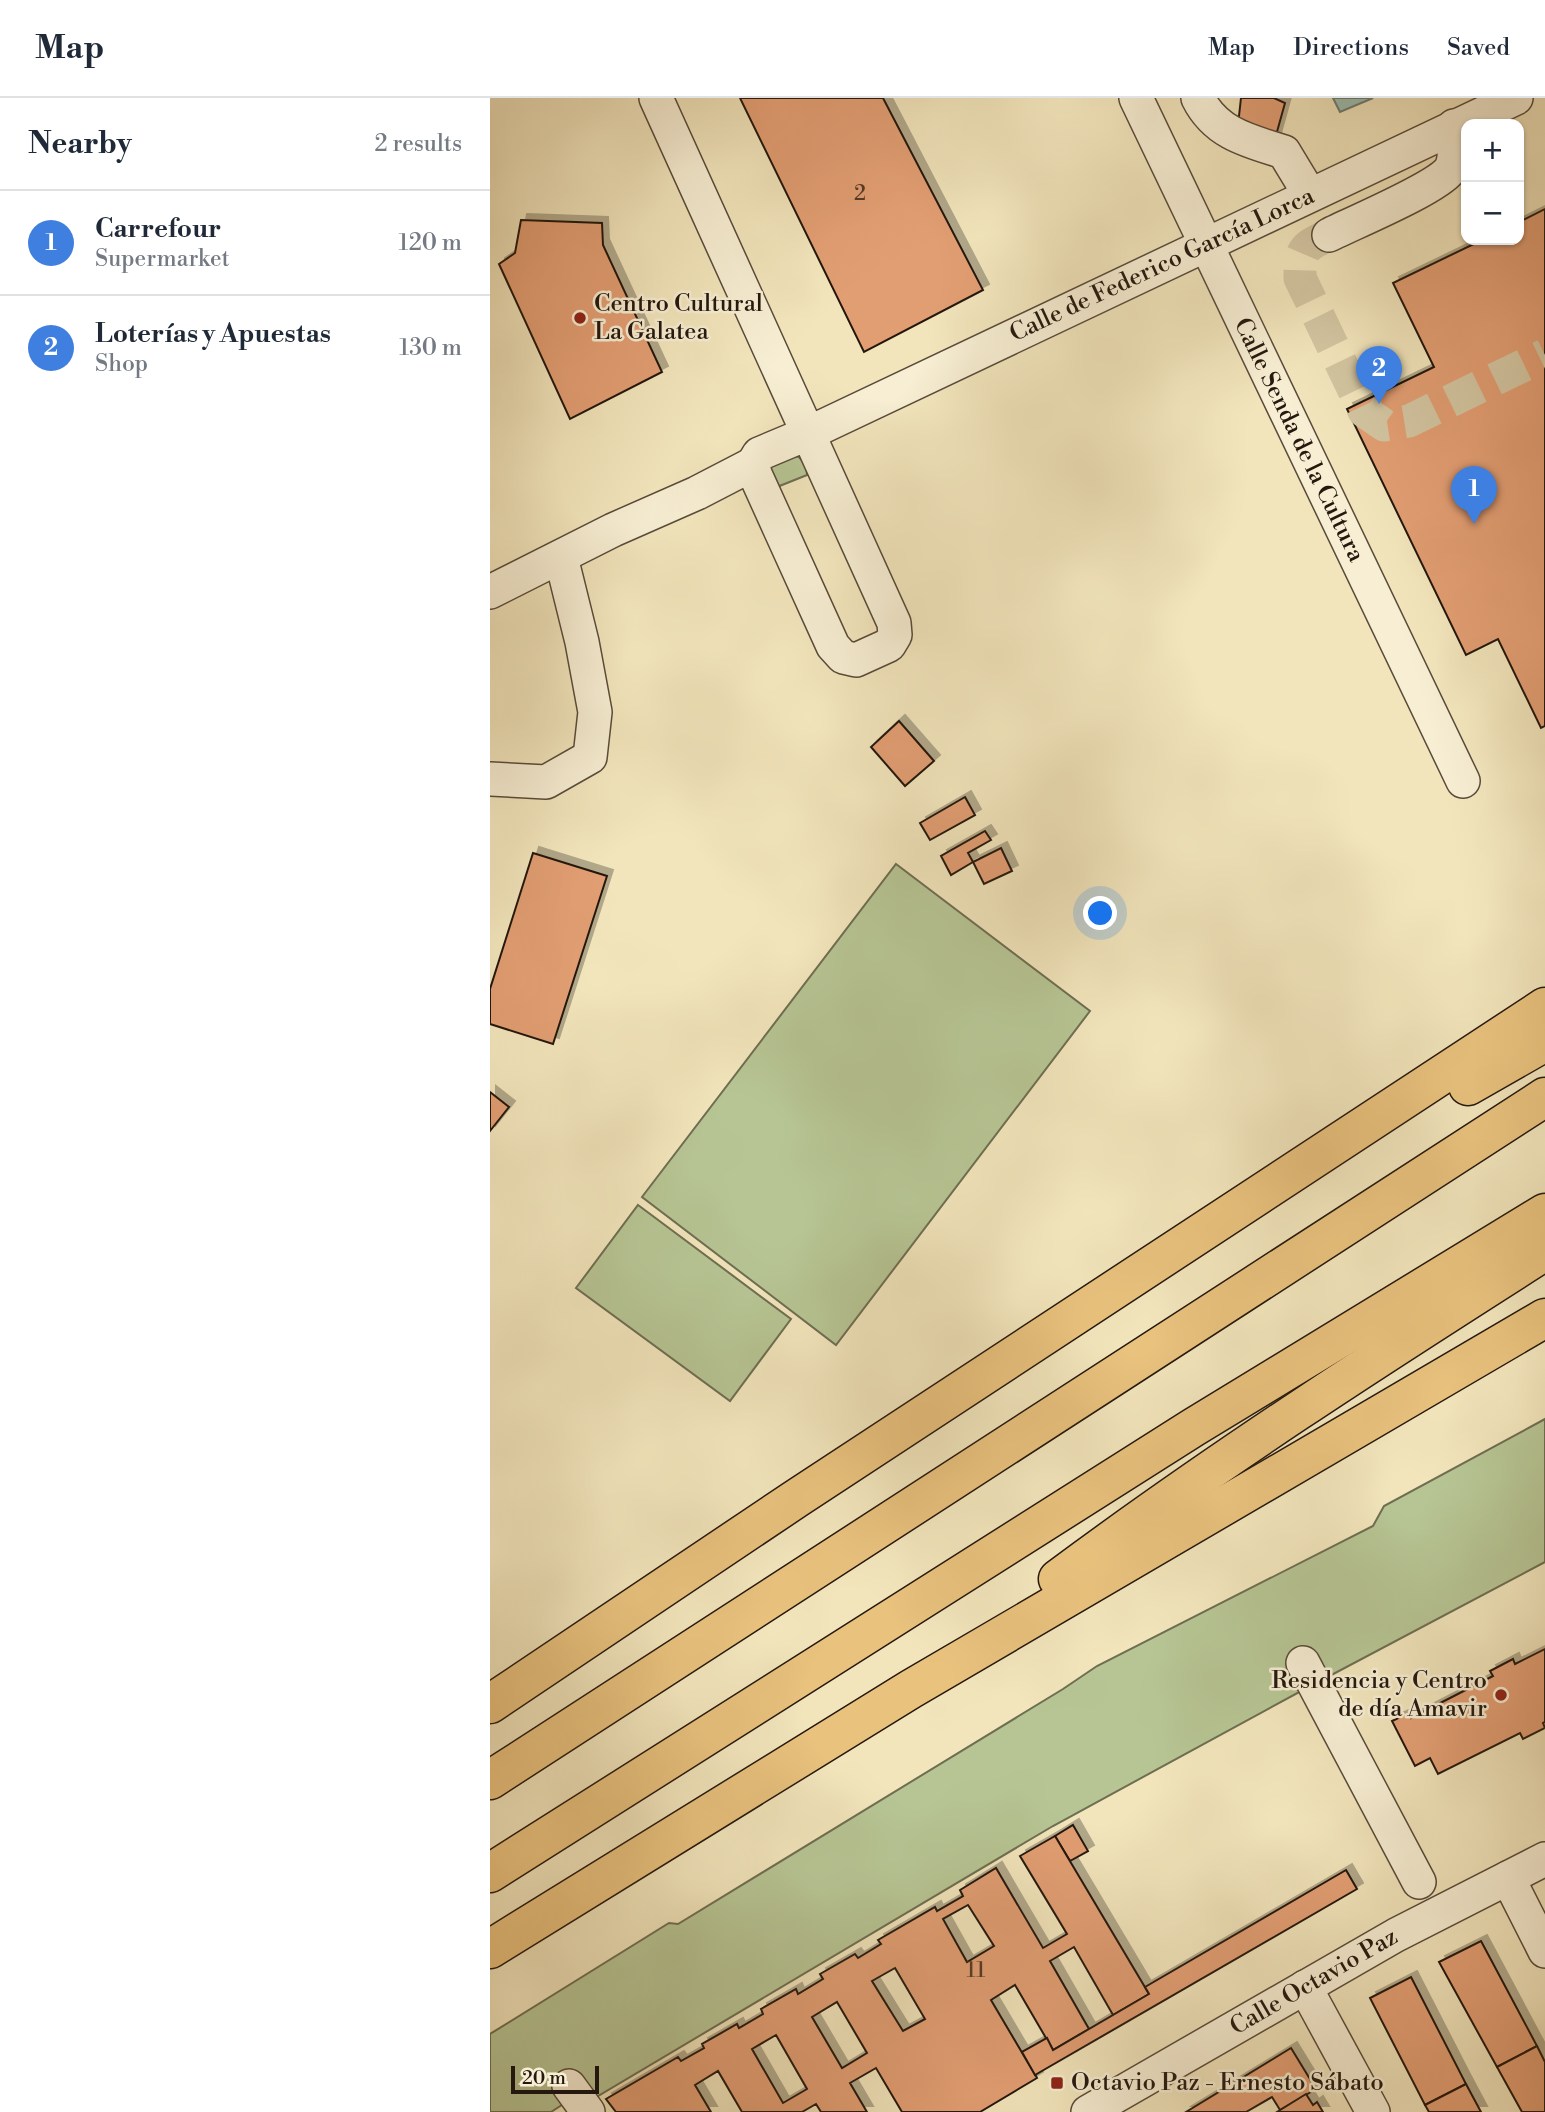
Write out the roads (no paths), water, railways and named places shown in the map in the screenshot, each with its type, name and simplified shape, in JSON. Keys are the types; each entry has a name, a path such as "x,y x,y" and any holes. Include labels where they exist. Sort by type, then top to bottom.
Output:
{"highway":[{"path":"490,1704 797,1498 1545,1007"},
{"path":"1159,1261 1545,1042"},
{"path":"490,1780 1545,1097"},
{"path":"490,1873 1194,1427 1545,1213"},
{"path":"911,1689 1150,1513 1354,1372 1545,1251"},
{"path":"490,1949 911,1689 1545,1318"}],"street":[{"path":"656,98 894,623 895,635 889,645 856,660 843,657 833,646 755,474 753,464"},
{"name":"Calle Senda de la Cultura","path":"1136,98 1463,781"},
{"path":"1198,98 1213,121 1242,139 1284,152 1310,195"},
{"name":"Calle de Federico García Lorca","path":"490,592 613,530 697,493 753,464 759,454 1516,98"},
{"path":"1329,235 1436,183 1451,168 1454,126"},
{"path":"490,779 546,782 590,757 595,712 582,642 561,557"},
{"path":"1303,1663 1419,1881"},
{"name":"Calle Octavio Paz","path":"1098,2110 1396,1935 1545,1859"},
{"path":"1508,1878 1545,1951"},
{"path":"1304,1987 1373,2112"}],"water":[{"path":"1333,98 1373,98 1340,112"}],"tunnel":[{"path":"1329,235 1305,250 1300,278 1364,411 1384,425 1409,421 1545,355"}],"place":[{"name":"Centro Cultural La Galatea","path":"580,318"},
{"name":"Loterías y Apuestas","path":"1379,404"},
{"name":"Carrefour","path":"1474,524"},
{"name":"Residencia y Centro de día Amavir","path":"1501,1695"},
{"name":"Octavio Paz - Ernesto Sábato","path":"1057,2083"}]}
